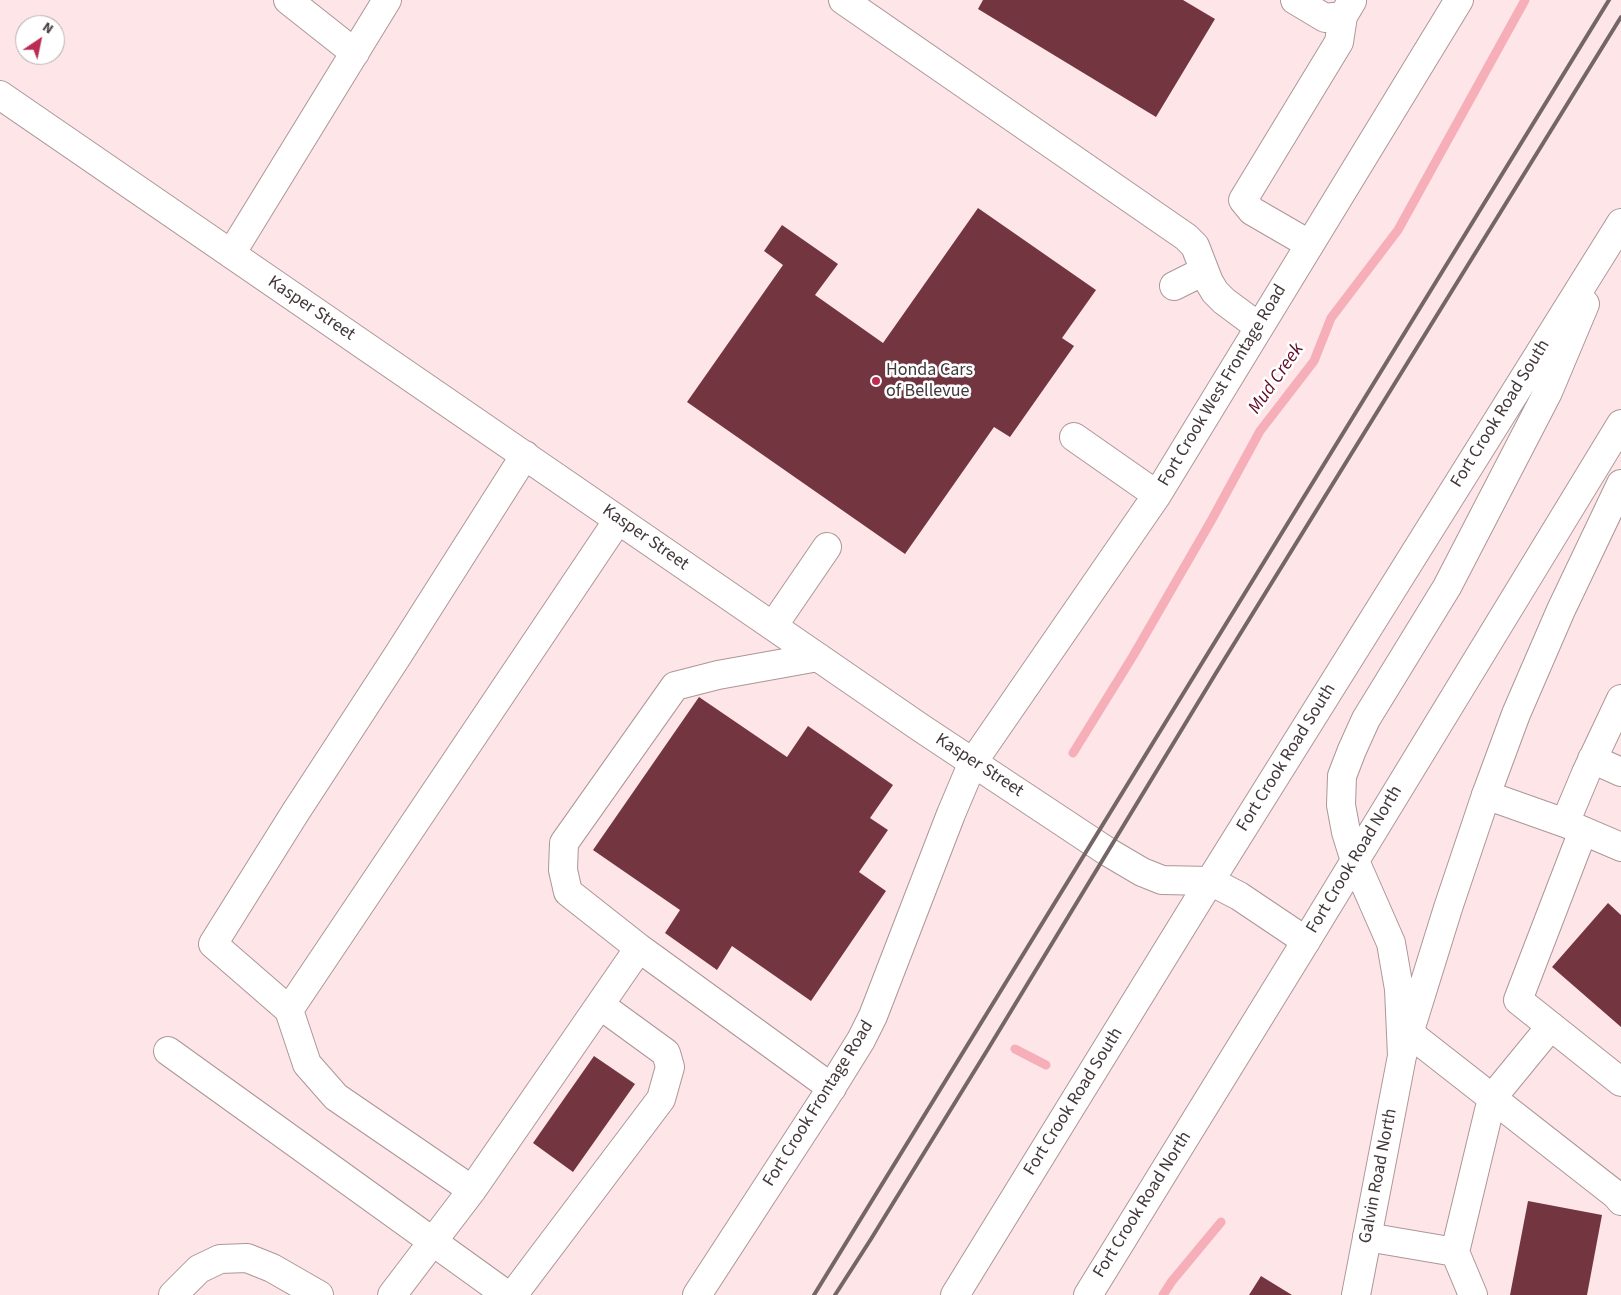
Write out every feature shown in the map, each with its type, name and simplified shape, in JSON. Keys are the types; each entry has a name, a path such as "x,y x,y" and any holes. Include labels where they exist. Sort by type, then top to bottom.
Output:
{"main road":[{"path":"288,0 355,53"},
{"path":"230,254 388,0"},
{"path":"843,0 1186,237 1195,246 1204,271 1215,292 1259,327"},
{"path":"1295,0 1325,18 1348,8"},
{"name":"Fort Crook West Frontage Road","path":"973,762 1157,495 1459,0"},
{"path":"1309,244 1252,211 1243,200 1339,42 1348,8"},
{"name":"Kasper Street","path":"0,95 818,657 1108,852 1142,872 1162,880 1210,881 1240,896 1306,941"},
{"path":"1405,1044 1399,989 1391,943 1355,861 1346,832 1341,805 1342,776 1366,719 1447,588 1548,392 1620,225"},
{"name":"Fort Crook Road South","path":"955,1295 1210,881 1620,225"},
{"path":"1174,286 1204,271"},
{"name":"Fort Crook Road North","path":"1088,1295 1621,424"},
{"path":"1074,437 1157,495"},
{"path":"472,1190 336,1097 307,1064 288,1010 213,944 525,455"},
{"path":"1405,1044 1486,796 1516,714 1560,610 1621,484"},
{"path":"288,1010 618,520"},
{"path":"773,626 827,547"},
{"path":"818,657 718,674 675,686 564,843 563,870 568,892 640,948 832,1088"},
{"path":"1621,700 1592,759 1574,827 1518,1000 1621,1082"},
{"path":"1592,759 1621,772"},
{"name":"Fort Crook Frontage Road","path":"697,1295 832,1088 861,1040 873,1016 973,762"},
{"path":"1486,796 1574,827 1621,848"},
{"path":"392,1295 472,1190 640,948"},
{"path":"513,1295 661,1099 670,1067 666,1052 600,1005"},
{"path":"1473,1295 1455,1252 1492,1098 1550,1026"},
{"path":"1405,1044 1492,1098 1616,1195 1621,1201"},
{"name":"Galvin Road North","path":"1356,1295 1405,1044"},
{"path":"168,1051 506,1295"},
{"path":"1367,1237 1455,1252"},
{"path":"173,1295 199,1269 220,1259 247,1258 272,1268 319,1295"}],"building":[{"path":"983,0 1183,0 1215,19 1156,117 978,9"},
{"name":"Honda Cars of Bellevue","path":"978,208 1096,290 1062,338 1074,346 1010,437 994,427 905,554 687,402 783,265 764,251 782,225 838,264 815,295 883,343"},
{"path":"699,697 787,757 808,726 893,785 870,818 888,830 859,872 886,891 811,1001 732,946 717,970 665,933 680,910 593,850"},
{"path":"1608,903 1621,915 1621,1027 1552,967"},
{"path":"594,1056 635,1084 573,1172 533,1143"},
{"path":"1528,1201 1602,1215 1587,1295 1510,1295"},
{"path":"1261,1276 1292,1295 1249,1295"}],"waterway":[{"name":"Mud Creek","path":"1073,753 1133,656 1211,521 1260,431 1314,361 1331,318 1398,230 1525,0"},
{"name":"Mud Creek","path":"1015,1049 1046,1065"},
{"name":"Mud Creek","path":"1163,1295 1172,1281 1221,1222"}],"railway":[{"path":"814,1295 1609,0"},
{"path":"835,1295 1621,17"}],"place":[{"name":"Honda Cars of Bellevue","path":"876,381"}]}
